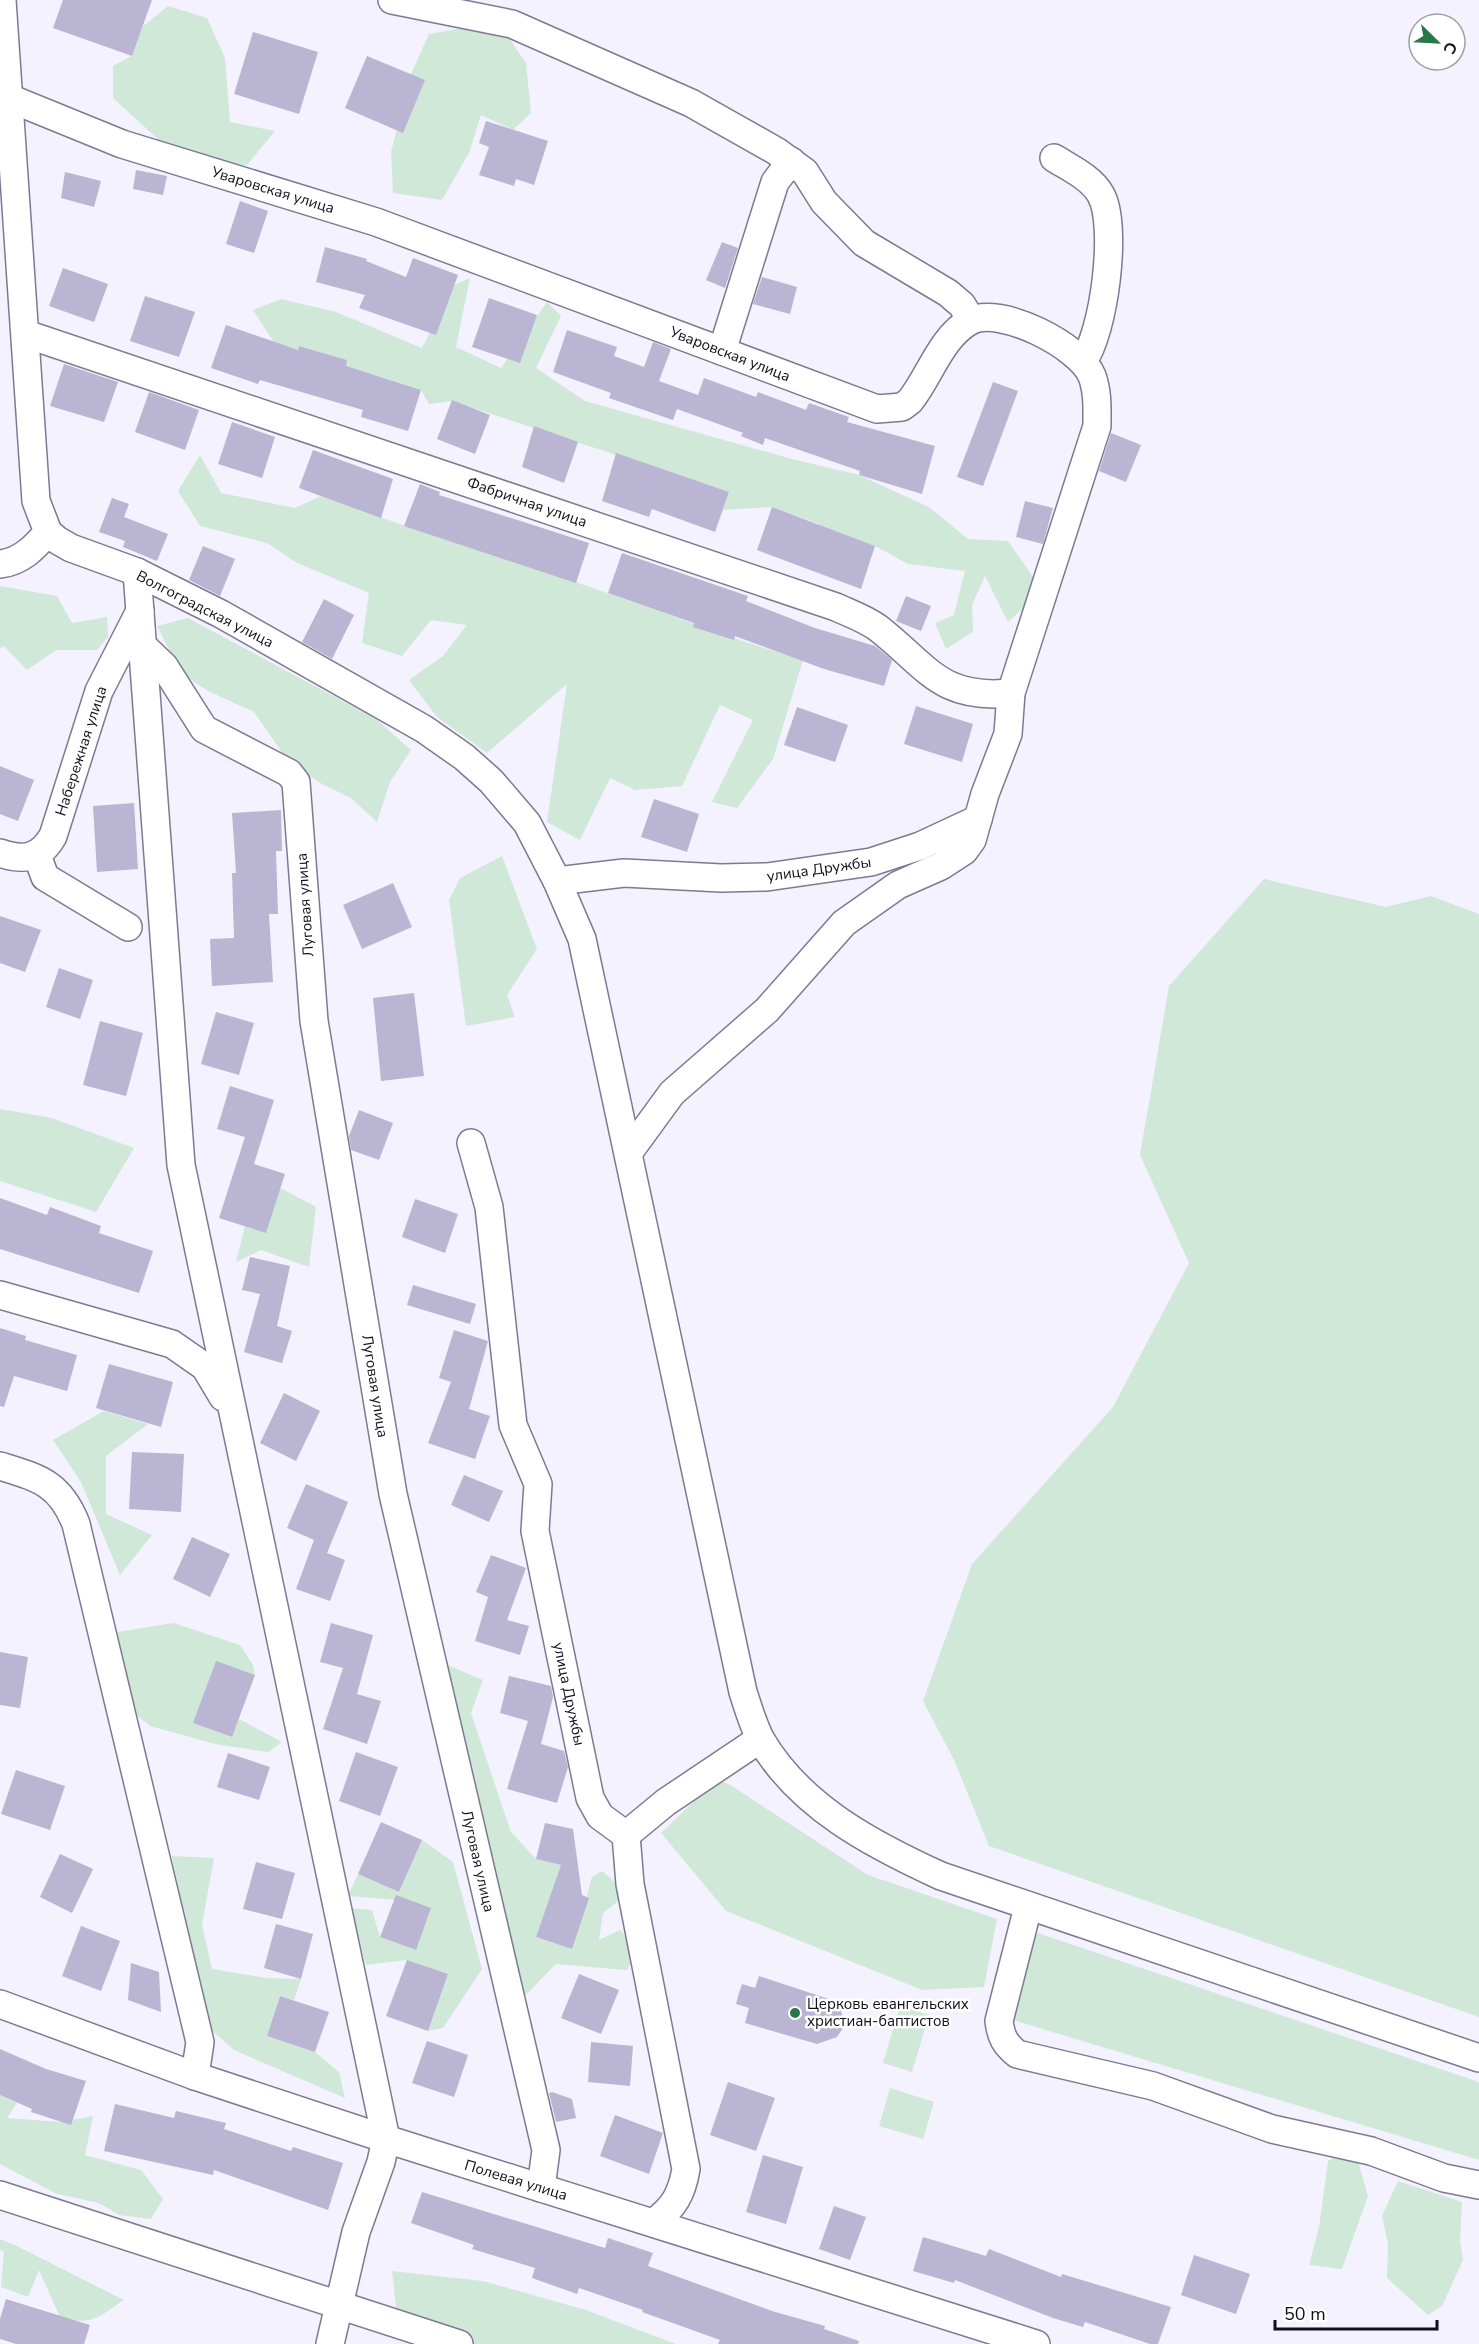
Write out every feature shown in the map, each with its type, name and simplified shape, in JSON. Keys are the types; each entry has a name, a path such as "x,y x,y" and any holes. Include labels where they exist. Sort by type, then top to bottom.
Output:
{"street":[{"path":"0,564 20,558 35,547 48,532 36,501 2,0"},
{"path":"392,0 512,24 691,103 791,161 805,172 824,201 864,243 948,293 962,305 972,320 984,318 1003,320 1062,343 1083,361 1092,376 1097,398 1097,426 1011,693 1008,734 972,840 964,852 898,885 844,923 767,1010 672,1093 629,1152"},
{"name":"Уваровская улица","path":"9,98 122,144 376,222 877,409 890,410 902,407 910,401 957,331 972,320"},
{"path":"1054,158 1089,180 1100,192 1110,223 1101,322 1090,352 1083,361"},
{"path":"722,351 775,182 780,172 791,161"},
{"name":"Фабричная улица","path":"26,334 836,607 876,626 949,685 976,694 1011,693"},
{"name":"Волгоградская улица","path":"48,532 71,548 136,572 221,614 424,729 464,757 491,781 527,823 557,881 582,939 743,1692 760,1739 796,1788 839,1821 899,1857 941,1876 1479,2058"},
{"path":"136,572 181,1165 386,2139 381,2162 356,2232 330,2344"},
{"name":"Набережная улица","path":"37,855 47,847 53,836 99,691 140,611"},
{"name":"Луговая улица","path":"143,646 164,666 204,729 289,773 296,782 314,1021 393,1494 546,2150 541,2188"},
{"name":"улица Дружбы","path":"557,881 624,873 721,878 767,877 871,862 920,846 978,819"},
{"path":"0,853 24,859 37,855 40,871 45,877 128,927"},
{"name":"улица Дружбы","path":"471,1143 489,1206 513,1425 537,1484 535,1532 590,1798 600,1816 626,1835"},
{"path":"0,1295 172,1344 205,1367 220,1392 234,1424"},
{"path":"172,1344 215,1333"},
{"path":"0,1466 49,1484 61,1494 76,1524 200,2042 195,2076"},
{"path":"654,2222 667,2213 676,2202 683,2188 686,2169 630,1884 626,1835 666,1802 760,1739"},
{"path":"1028,1907 999,2021 1001,2035 1006,2045 1017,2054 1153,2086 1272,2129 1371,2151 1444,2178 1479,2185"},
{"name":"Полевая улица","path":"0,2004 195,2076 386,2139 1036,2344"},
{"path":"0,2195 459,2344"}],"green space":[{"path":"168,6 207,18 225,58 230,122 275,131 247,165 184,163 113,98 113,66 132,56 142,27"},
{"path":"498,22 526,63 531,113 513,130 481,115 469,153 442,200 393,193 391,152 411,74 429,34"},
{"path":"470,278 456,347 501,368 547,302 561,316 536,368 585,401 792,459 859,475 929,507 968,539 1008,541 1034,578 1030,602 1008,622 985,576 972,605 973,632 946,649 935,623 954,615 965,571 908,564 875,546 833,532 815,534 819,524 772,507 723,510 729,492 452,401 429,404 421,390 375,375 339,390 347,360 299,346 292,367 272,365 273,341 253,310 281,299 336,312 422,348 454,285"},
{"path":"200,455 221,493 295,508 321,496 803,660 773,759 737,808 712,802 753,720 720,705 682,786 635,790 610,778 580,840 547,822 567,684 487,753 437,717 409,680 443,656 467,625 431,620 402,656 362,643 369,593 297,563 267,543 200,526 178,491"},
{"path":"0,586 57,596 72,623 107,617 108,637 97,650 56,650 27,670 4,646 0,648"},
{"path":"188,618 376,719 411,750 390,782 377,822 351,798 322,784 288,761 254,712 208,691 181,673 157,626"},
{"path":"502,856 537,949 507,995 515,1017 466,1026 449,900 460,878"},
{"path":"1264,879 1386,907 1431,896 1479,914 1479,2017 989,1846 954,1760 923,1701 972,1564 1113,1407 1189,1263 1140,1155 1169,986"},
{"path":"0,1109 52,1118 134,1148 96,1212 0,1181"},
{"path":"273,1184 316,1207 309,1267 261,1250 236,1262 245,1226 266,1233"},
{"path":"104,1411 148,1424 106,1456 106,1514 152,1535 120,1575 81,1482 53,1440"},
{"path":"174,1623 240,1645 253,1665 255,1675 194,1723 231,1737 239,1719 282,1742 268,1752 215,1744 150,1726 118,1701 117,1632"},
{"path":"445,1664 483,1680 471,1713 511,1832 536,1859 578,1869 574,1881 554,1886 536,1937 572,1949 592,1877 602,1871 628,1893 603,1913 599,1940 620,1930 639,1949 627,1970 556,1964 513,2008"},
{"path":"717,1779 732,1786 868,1875 997,1919 984,1987 922,1990 726,1911 661,1833"},
{"path":"422,1840 453,1862 482,1969 443,2028 428,2031 448,1974 407,1960 366,1965 350,1908 372,1910 380,1937 415,1950 431,1908 411,1901 348,1896 358,1874 399,1892"},
{"path":"172,1856 214,1858 202,1925 212,1969 266,1978 301,1979 294,2000 280,1996 267,2036 315,2052 339,2072 345,2098 234,2050 208,2027 192,1965"},
{"path":"1038,1933 1479,2082 1479,2160 1009,2019 1020,1941"},
{"path":"900,2006 929,2015 912,2072 883,2063"},
{"path":"890,2088 934,2102 923,2139 879,2126"},
{"path":"0,2095 17,2103 7,2118 61,2122 93,2116 85,2155 141,2170 163,2199 151,2219 119,2215 99,2203 57,2194 0,2164"},
{"path":"1354,2147 1368,2196 1342,2269 1309,2265 1319,2227 1328,2161"},
{"path":"1398,2181 1462,2202 1460,2241 1463,2260 1442,2306 1428,2315 1387,2278 1388,2244 1382,2216"},
{"path":"0,2239 124,2300 94,2319 80,2321 60,2317 39,2270 28,2297 1,2287 4,2251 0,2250"},
{"path":"392,2271 483,2281 586,2310 676,2344 462,2344 398,2324"}],"building":[{"path":"63,0 152,0 132,56 53,28"},
{"path":"253,32 318,52 299,114 234,94"},
{"path":"367,56 425,80 403,133 345,108"},
{"path":"486,121 548,141 534,185 516,179 514,186 479,175 489,147 479,143"},
{"path":"136,170 167,176 163,195 133,189"},
{"path":"65,172 101,181 94,207 61,198"},
{"path":"240,201 268,211 254,253 226,244"},
{"path":"722,242 738,248 725,288 706,280"},
{"path":"325,247 367,259 366,261 406,277 413,258 458,275 436,335 359,308 365,295 316,282"},
{"path":"63,268 108,284 94,322 49,306"},
{"path":"762,277 797,287 790,314 753,304"},
{"path":"145,296 195,312 179,357 130,341"},
{"path":"489,298 537,315 520,363 472,347"},
{"path":"226,325 298,350 299,346 347,360 346,366 421,390 408,431 361,417 363,410 260,380 258,384 211,368"},
{"path":"567,330 617,347 614,356 644,367 653,342 671,349 659,381 698,395 704,378 756,397 758,392 806,410 809,403 849,417 847,422 935,446 922,494 859,475 860,471 765,438 763,445 741,436 743,433 677,409 673,420 609,398 611,393 553,372"},
{"path":"64,364 118,382 104,422 50,406"},
{"path":"993,382 1018,391 983,486 957,477"},
{"path":"149,392 199,410 185,450 135,432"},
{"path":"452,400 490,415 475,454 437,439"},
{"path":"232,422 275,437 262,478 218,464"},
{"path":"534,426 578,442 564,483 522,467"},
{"path":"1111,433 1141,445 1126,482 1099,471"},
{"path":"313,450 393,479 381,518 299,488"},
{"path":"616,453 729,492 715,532 652,509 649,517 602,501"},
{"path":"420,484 440,492 439,495 589,543 576,583 404,526"},
{"path":"112,498 129,504 124,517 168,534 157,561 123,547 125,541 99,532"},
{"path":"1025,501 1053,508 1043,544 1016,537"},
{"path":"772,507 875,546 861,589 757,550"},
{"path":"203,546 235,559 220,596 189,580"},
{"path":"622,553 748,596 746,601 815,628 875,646 892,660 884,686 824,669 735,636 734,640 693,627 694,623 608,593"},
{"path":"906,596 931,606 921,631 896,621"},
{"path":"324,599 354,615 332,659 302,642"},
{"path":"916,706 973,724 962,762 904,744"},
{"path":"797,707 848,725 835,762 784,745"},
{"path":"0,766 34,780 18,821 0,814"},
{"path":"654,799 699,814 687,852 641,837"},
{"path":"134,803 138,869 97,872 93,806"},
{"path":"281,810 282,851 276,851 278,914 269,914 273,982 212,986 210,939 234,938 232,873 236,873 232,813"},
{"path":"393,883 412,927 362,949 343,905"},
{"path":"0,916 41,930 25,972 0,963"},
{"path":"59,968 93,980 80,1019 46,1007"},
{"path":"414,993 424,1076 381,1081 373,998"},
{"path":"216,1012 254,1023 239,1075 201,1064"},
{"path":"100,1021 143,1033 126,1096 83,1085"},
{"path":"230,1086 274,1100 254,1164 285,1174 266,1233 219,1218 245,1137 217,1129"},
{"path":"359,1110 393,1123 379,1160 351,1150 349,1136"},
{"path":"0,1198 47,1215 50,1207 101,1226 99,1233 153,1251 139,1293 0,1249"},
{"path":"415,1199 458,1214 445,1253 402,1237"},
{"path":"250,1257 290,1266 277,1326 292,1331 282,1363 244,1352 260,1294 242,1290"},
{"path":"413,1285 476,1304 470,1324 407,1305"},
{"path":"0,1328 26,1336 25,1340 77,1355 67,1391 14,1376 4,1407 0,1406"},
{"path":"454,1330 488,1341 469,1409 490,1416 475,1459 428,1443 451,1382 439,1378"},
{"path":"109,1364 173,1382 161,1427 96,1408"},
{"path":"284,1393 320,1411 296,1461 260,1443"},
{"path":"132,1452 184,1454 181,1512 129,1509"},
{"path":"464,1475 503,1491 489,1522 451,1505"},
{"path":"306,1484 348,1502 327,1553 345,1560 330,1601 296,1589 314,1540 287,1528"},
{"path":"192,1537 230,1554 210,1597 173,1579"},
{"path":"491,1555 526,1568 507,1620 529,1626 520,1655 475,1641 488,1597 476,1592"},
{"path":"331,1623 373,1635 357,1694 381,1701 367,1744 323,1729 343,1668 320,1662"},
{"path":"0,1652 28,1657 20,1708 0,1705"},
{"path":"216,1661 255,1675 232,1737 193,1723"},
{"path":"509,1676 551,1686 553,1697 541,1744 564,1751 568,1767 557,1803 507,1789 528,1721 500,1713"},
{"path":"356,1752 398,1767 380,1816 339,1801"},
{"path":"228,1753 270,1767 259,1800 217,1787"},
{"path":"16,1770 65,1786 50,1830 1,1814"},
{"path":"381,1822 422,1840 399,1892 358,1874"},
{"path":"545,1823 573,1829 582,1895 589,1898 572,1949 536,1937 561,1865 536,1859"},
{"path":"60,1854 93,1869 72,1913 40,1897"},
{"path":"256,1862 295,1873 282,1919 243,1909"},
{"path":"396,1895 431,1908 416,1950 380,1937"},
{"path":"276,1924 313,1934 301,1979 264,1968"},
{"path":"81,1926 120,1941 101,1991 62,1976"},
{"path":"407,1960 448,1974 428,2031 386,2016"},
{"path":"131,1963 159,1972 161,2012 128,2000"},
{"path":"579,1974 619,1990 601,2034 561,2018"},
{"name":"Церковь евангельских христиан-баптистов","path":"759,1976 832,2000 840,2007 843,2018 843,2028 837,2037 817,2044 745,2023 749,2008 736,2004 739,1993 742,1984 755,1988"},
{"path":"280,1996 329,2012 315,2052 267,2036"},
{"path":"427,2041 468,2055 454,2097 412,2083"},
{"path":"591,2042 633,2046 630,2086 588,2082"},
{"path":"0,2049 46,2069 86,2081 71,2125 31,2112 32,2109 0,2095"},
{"path":"728,2082 775,2098 756,2151 710,2135"},
{"path":"549,2093 572,2099 576,2118 556,2122"},
{"path":"115,2104 174,2118 176,2111 226,2123 224,2129 291,2151 293,2147 343,2163 328,2210 214,2170 213,2175 104,2151"},
{"path":"615,2115 663,2133 649,2174 600,2156"},
{"path":"763,2155 803,2167 786,2224 746,2212"},
{"path":"422,2192 605,2248 608,2238 653,2253 648,2266 772,2311 825,2326 824,2329 859,2341 858,2344 718,2344 720,2340 642,2312 643,2310 579,2288 577,2294 532,2278 535,2268 472,2249 474,2245 411,2223"},
{"path":"834,2206 866,2217 850,2260 819,2249"},
{"path":"923,2237 986,2256 989,2249 1061,2277 1062,2274 1171,2307 1158,2344 1150,2344 1085,2322 1083,2327 1053,2318 955,2280 954,2283 913,2271"},
{"path":"1194,2255 1250,2274 1236,2314 1181,2295"},
{"path":"6,2299 90,2325 84,2344 16,2344 0,2339 0,2319"}],"place":[{"name":"Церковь евангельских христиан-баптистов","path":"795,2013"}]}
